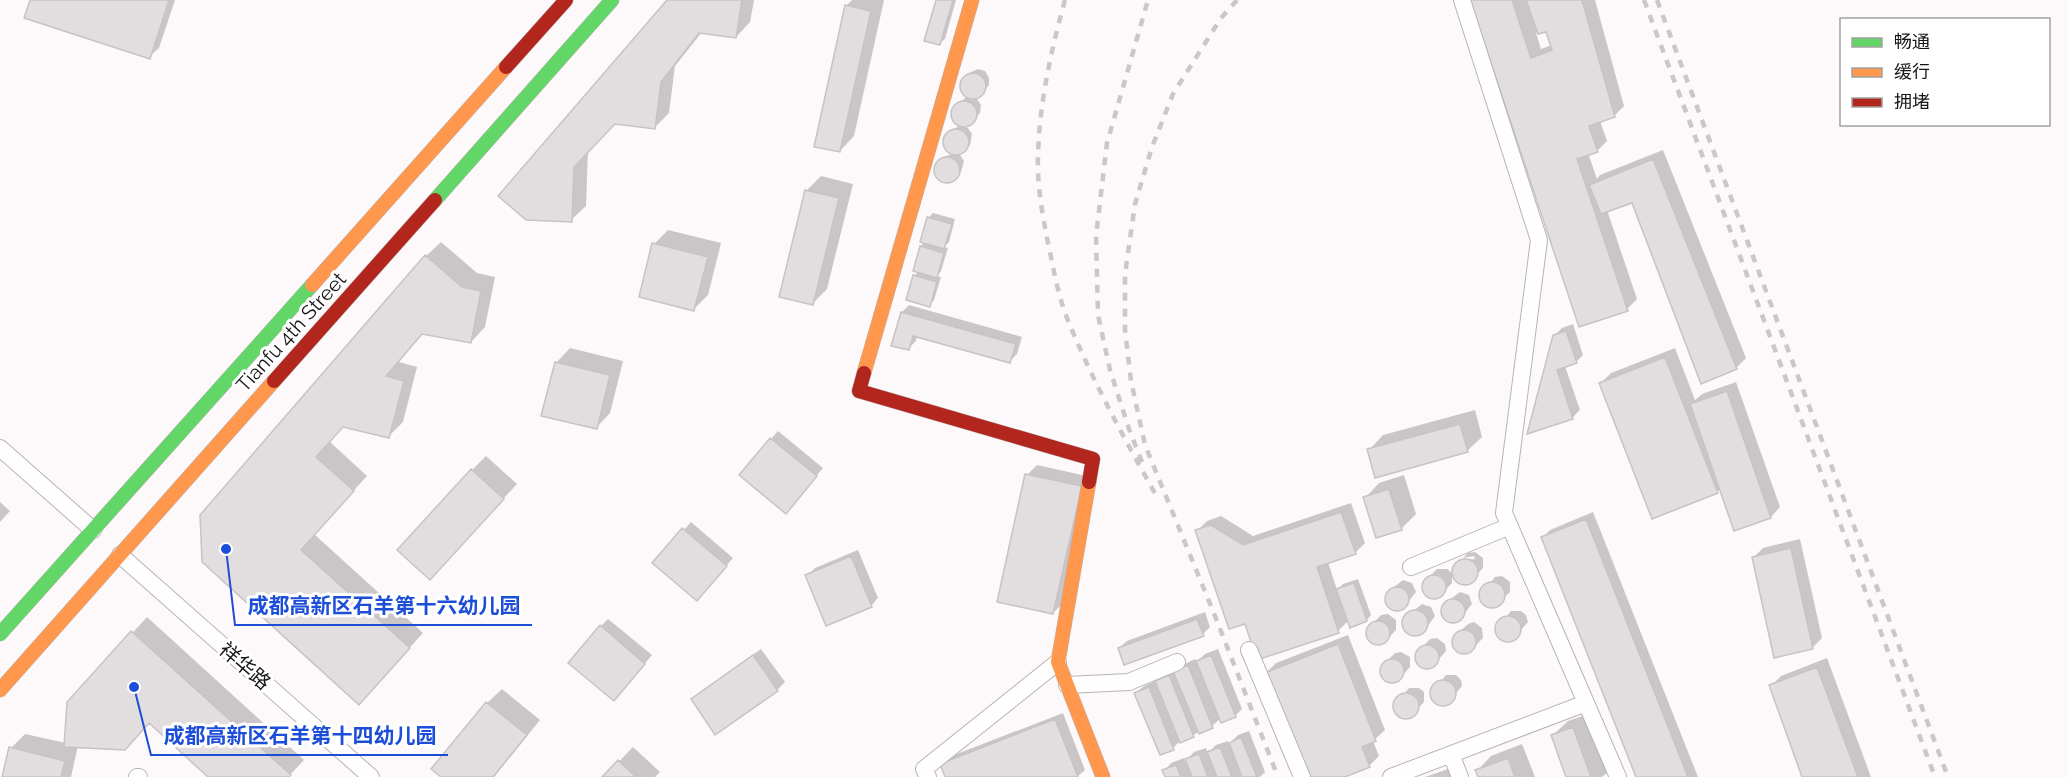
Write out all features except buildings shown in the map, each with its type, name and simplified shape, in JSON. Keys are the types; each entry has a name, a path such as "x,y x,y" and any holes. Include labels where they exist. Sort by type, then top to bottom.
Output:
{"main road":[{"name":"Tianfu 4th Street","path":"0,634 566,0"},
{"name":"Tianfu 4th Street","path":"0,690 612,0"},
{"path":"972,0 859,391 1093,459 1058,662 1103,777"}],"street":[{"path":"1462,0 1539,240 1504,513 1618,777"},
{"path":"0,448 93,530"},
{"path":"1412,567 1510,526"},
{"name":"祥华路","path":"120,555 371,777"},
{"path":"1249,650 1302,777"},
{"path":"923,774 1058,662"},
{"path":"1067,685 1129,682 1177,663"},
{"path":"1391,777 1586,703"},
{"path":"1451,754 1460,777"}],"railway":[{"path":"1065,0 1047,78 1039,137 1038,177 1045,228 1067,318 1098,386 1157,497"},
{"path":"1142,462 1110,370 1098,315 1096,236 1107,143 1148,0"},
{"path":"1237,0 1221,18 1173,94 1152,147 1135,204 1125,274 1125,330 1131,381 1145,445 1278,777"},
{"path":"1644,0 1935,777"},
{"path":"1657,0 1948,777"}],"traffic: fast":[{"path":"435,200 612,0"},
{"path":"0,634 312,285"}],"traffic: slow":[{"path":"864,373 972,0"},
{"path":"312,285 506,67"},
{"path":"0,690 274,381"},
{"path":"1089,482 1058,662 1103,777"}],"traffic: jam":[{"path":"506,67 566,0"},
{"path":"274,381 435,200"},
{"path":"864,373 859,391 1093,459 1089,482"}],"place":[{"name":"成都高新区石羊第十六幼儿园","path":"226,549"},
{"name":"成都高新区石羊第十四幼儿园","path":"134,687"}]}
